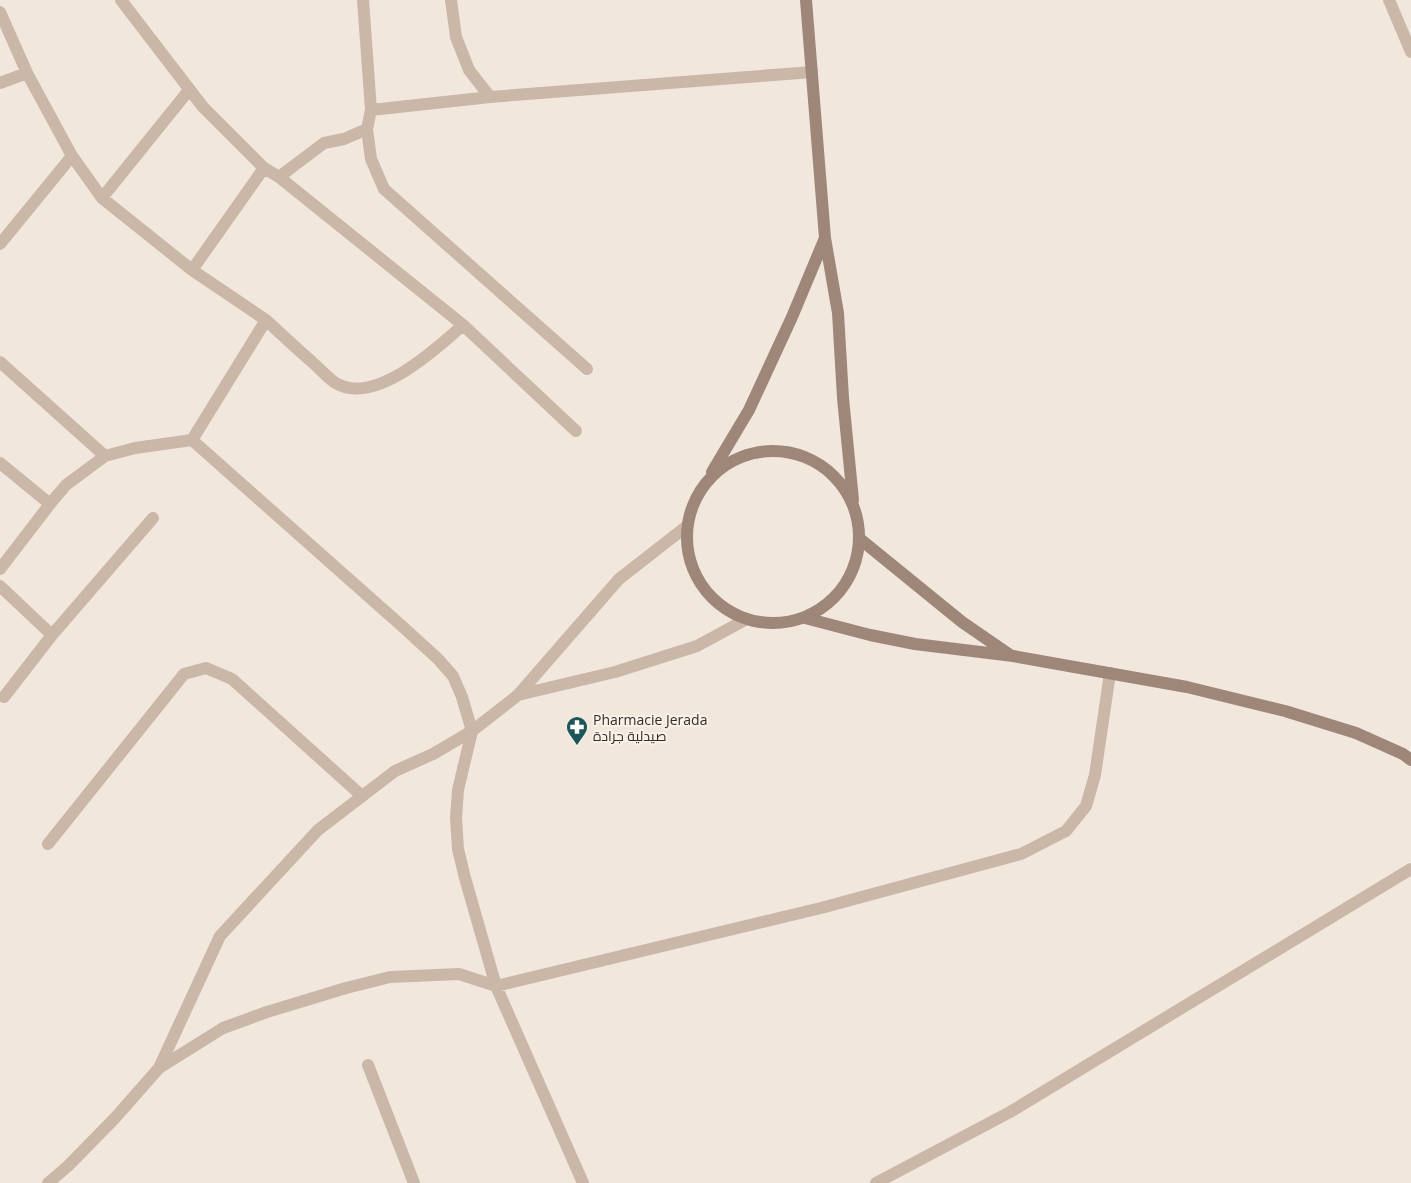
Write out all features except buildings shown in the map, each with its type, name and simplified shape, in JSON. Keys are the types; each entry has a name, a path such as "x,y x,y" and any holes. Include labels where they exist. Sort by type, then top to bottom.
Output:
{"main road":[{"path":"806,0 825,238 838,313 843,398 854,505 859,522 860,539 855,565 844,588 827,606 805,618 775,624 745,620 719,606 699,583 688,556 687,526 693,505 703,486 749,410 792,317 825,238"},
{"path":"703,486 722,467 746,455 772,450 797,454 821,465 841,483 854,505"},
{"path":"860,539 962,622 1013,656"},
{"path":"805,618 870,635 915,644 1013,656 1187,687 1285,710 1356,733 1408,753"}],"street":[{"path":"121,0 189,90 264,168 279,177 463,325 576,431"},
{"path":"363,0 371,110 367,129 371,159 384,189 587,369"},
{"path":"451,0 456,37 469,70 490,97"},
{"path":"1389,0 1411,52"},
{"path":"0,12 27,73 72,156 102,198 192,270 266,320 335,383 355,389 378,384 400,374 426,358 463,325"},
{"path":"371,110 490,97 812,72"},
{"path":"0,83 27,73"},
{"path":"102,198 189,90"},
{"path":"279,177 324,143 344,140 367,129"},
{"path":"0,244 72,156"},
{"path":"192,270 264,168"},
{"path":"192,440 266,320"},
{"path":"0,362 105,456"},
{"path":"0,569 66,486 105,456 135,448 192,440 438,659 453,676 462,697 472,731 458,790 456,818 458,850 496,986 584,1183"},
{"path":"0,463 50,504"},
{"path":"4,697 52,635 153,518"},
{"path":"160,1068 220,936 318,830 395,771 433,754 472,731 518,695 619,579 687,526"},
{"path":"0,586 52,635"},
{"path":"518,695 615,672 698,646 745,620"},
{"path":"48,844 184,674 206,668 232,679 362,796"},
{"path":"48,1183 68,1166 115,1118 160,1068 223,1028 267,1012 390,977 459,974 496,986 849,900 1021,854 1066,831 1086,806 1094,775 1110,673"},
{"path":"876,1183 1010,1112 1411,869"},
{"path":"368,1065 414,1183"}],"place":[{"name":"Pharmacie Jerada صيدلية جرادة","path":"577,746"}]}
